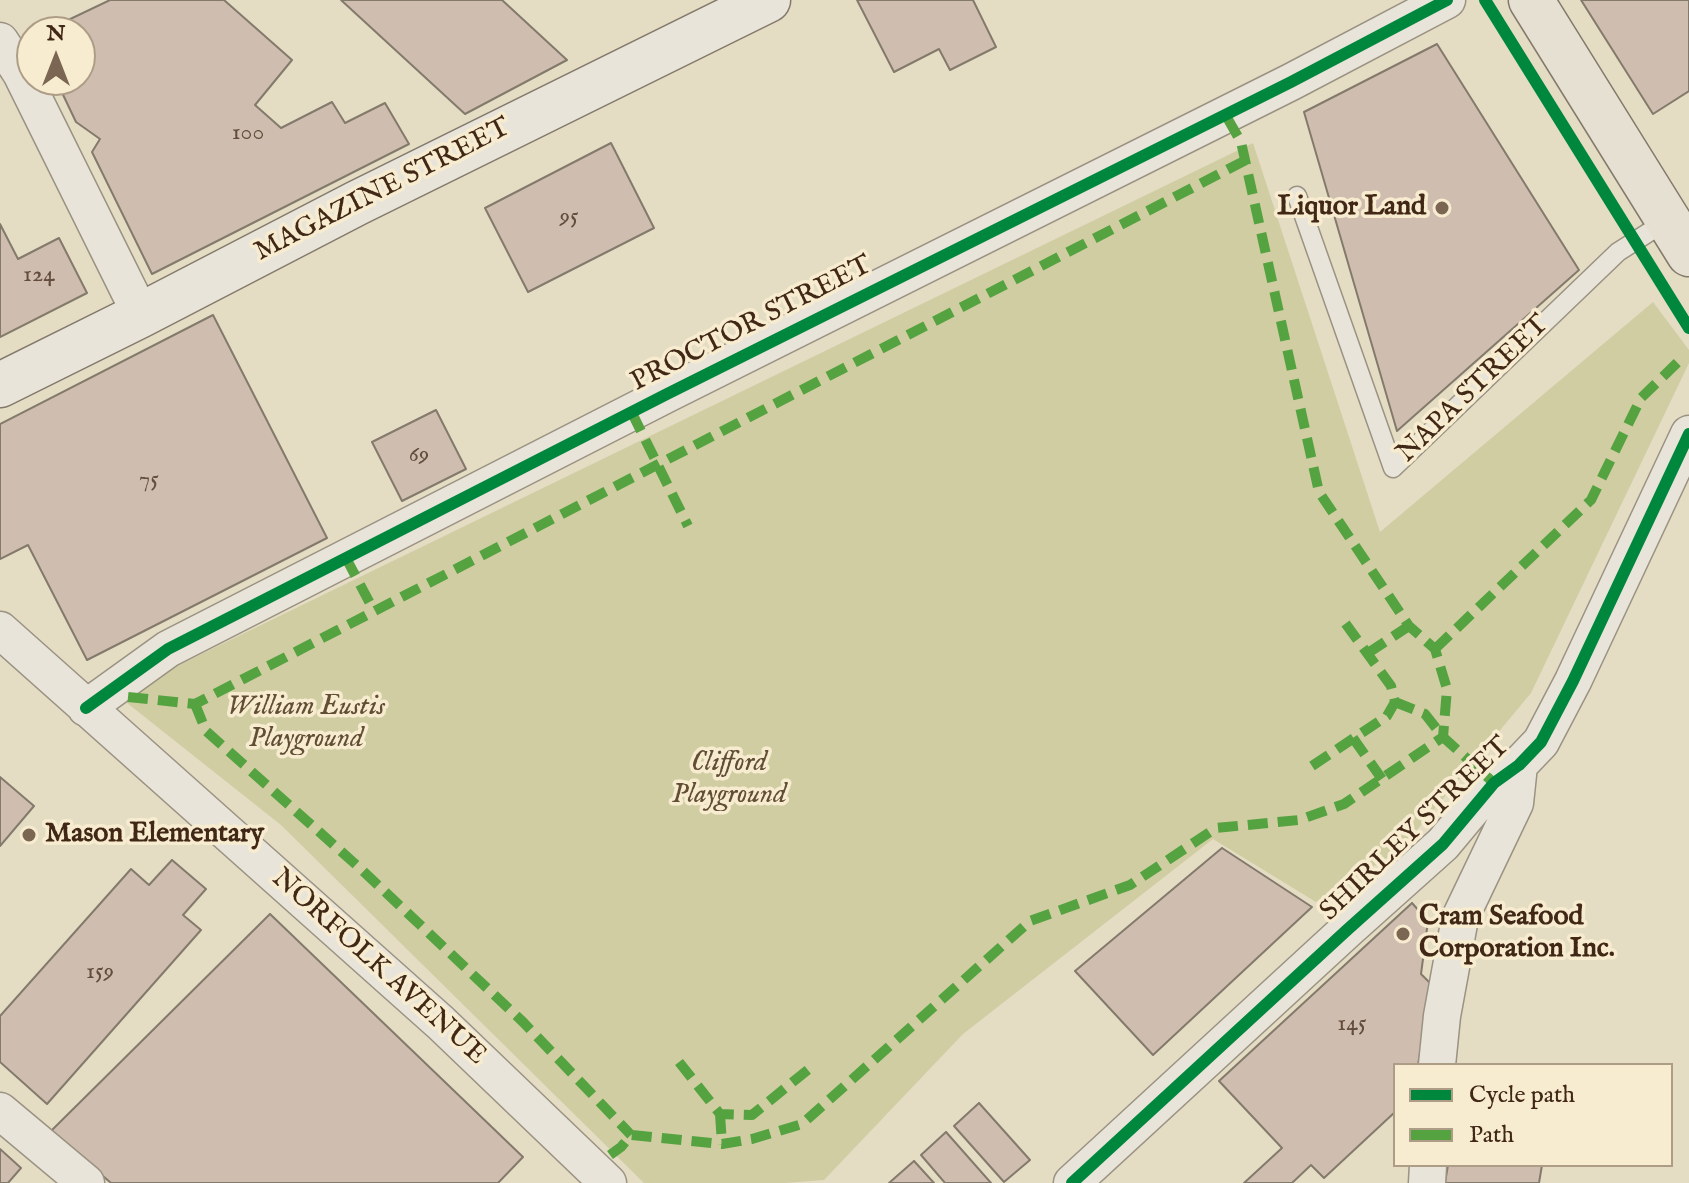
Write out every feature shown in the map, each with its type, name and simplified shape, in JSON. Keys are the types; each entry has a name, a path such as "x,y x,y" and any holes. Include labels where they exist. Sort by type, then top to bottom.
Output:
{"main road":[{"name":"MAGAZINE STREET","path":"0,385 357,203 768,0"},
{"path":"1531,0 1678,237"}],"street":[{"name":"PROCTOR STREET","path":"86,708 168,649 681,387 1291,82 1447,0"},
{"path":"0,41 21,73 141,315"},
{"name":"SHIRLEY STREET","path":"1072,1183 1443,844 1494,783 1519,765 1541,742 1689,434"},
{"name":"NORFOLK AVENUE","path":"0,630 441,1023 608,1183"},
{"path":"1437,1063 1442,1016 1460,918 1515,803 1519,765"},
{"path":"0,1111 86,1183"}],"lane":[{"name":"NAPA STREET","path":"1297,196 1393,468 1618,252 1678,237"}],"green space":[{"name":"Clifford Playground","path":"1253,143 1380,532 1653,302 1689,350 1689,363 1531,693 1401,849 1316,902 1213,839 963,1034 824,1180 644,1183 281,825 117,695"}],"building":[{"path":"110,0 224,0 292,60 255,105 281,128 332,102 345,123 385,103 409,144 152,274 92,152 100,139 76,122 64,96 96,96 96,16 76,16"},
{"path":"341,0 502,0 567,60 465,114"},
{"path":"857,0 973,0 996,47 950,70 939,49 894,72"},
{"path":"1581,0 1689,0 1689,91 1653,114"},
{"path":"1437,44 1579,270 1397,431 1304,112"},
{"path":"611,143 654,228 528,292 485,208"},
{"path":"0,224 18,259 59,238 87,293 0,337"},
{"path":"213,315 327,538 87,660 28,545 0,559 0,424"},
{"path":"436,410 466,469 402,501 372,442"},
{"path":"0,777 34,806 0,846"},
{"path":"1222,848 1312,907 1153,1055 1075,971"},
{"path":"172,860 206,889 183,915 201,930 47,1104 0,1062 0,1016 131,869 149,885"},
{"path":"1412,903 1428,921 1421,974 1432,985 1418,1063 1393,1063 1393,1114 1324,1178 1311,1165 1292,1183 1244,1183 1282,1148 1219,1081"},
{"path":"270,914 523,1157 498,1183 111,1183 51,1131"},
{"path":"979,1103 1030,1160 1004,1182 954,1126"},
{"path":"946,1132 991,1183 945,1183 921,1155"},
{"path":"0,1149 21,1168 8,1183 0,1183"},
{"path":"914,1161 934,1183 889,1183"},
{"path":"1448,1167 1542,1167 1539,1183 1445,1183"}],"marked path":[{"path":"610,1155 631,1135 722,1144 752,1139 802,1124 1030,921 1130,885 1216,828 1299,820 1344,804 1443,737 1447,689 1435,649 1409,626 1319,492 1241,142 1225,114"},
{"path":"128,697 195,704 1246,160"},
{"path":"1435,649 1591,500 1641,398 1681,359"},
{"path":"632,413 688,526"},
{"path":"346,558 374,611"},
{"path":"1312,766 1387,716 1395,702 1391,686 1340,616"},
{"path":"1368,653 1409,626"},
{"path":"1395,702 1425,714 1443,737 1494,783"},
{"path":"195,704 206,731 362,870 523,1022 631,1135"},
{"path":"1353,738 1382,779"},
{"path":"679,1062 720,1114 752,1115 815,1064"},
{"path":"720,1114 722,1144"}],"cycle path":[{"path":"86,708 168,649 667,394 1291,82 1447,0"},
{"path":"1485,0 1689,328"},
{"path":"1072,1183 1443,844 1494,783 1519,765 1541,742 1573,681 1689,434"}],"place":[{"name":"Liquor Land","path":"1442,208"},
{"name":"Mason Elementary","path":"29,835"},
{"name":"Cram Seafood Corporation Inc.","path":"1403,934"}],"park label":[{"name":"William Eustis Playground","path":"306,724"}]}
